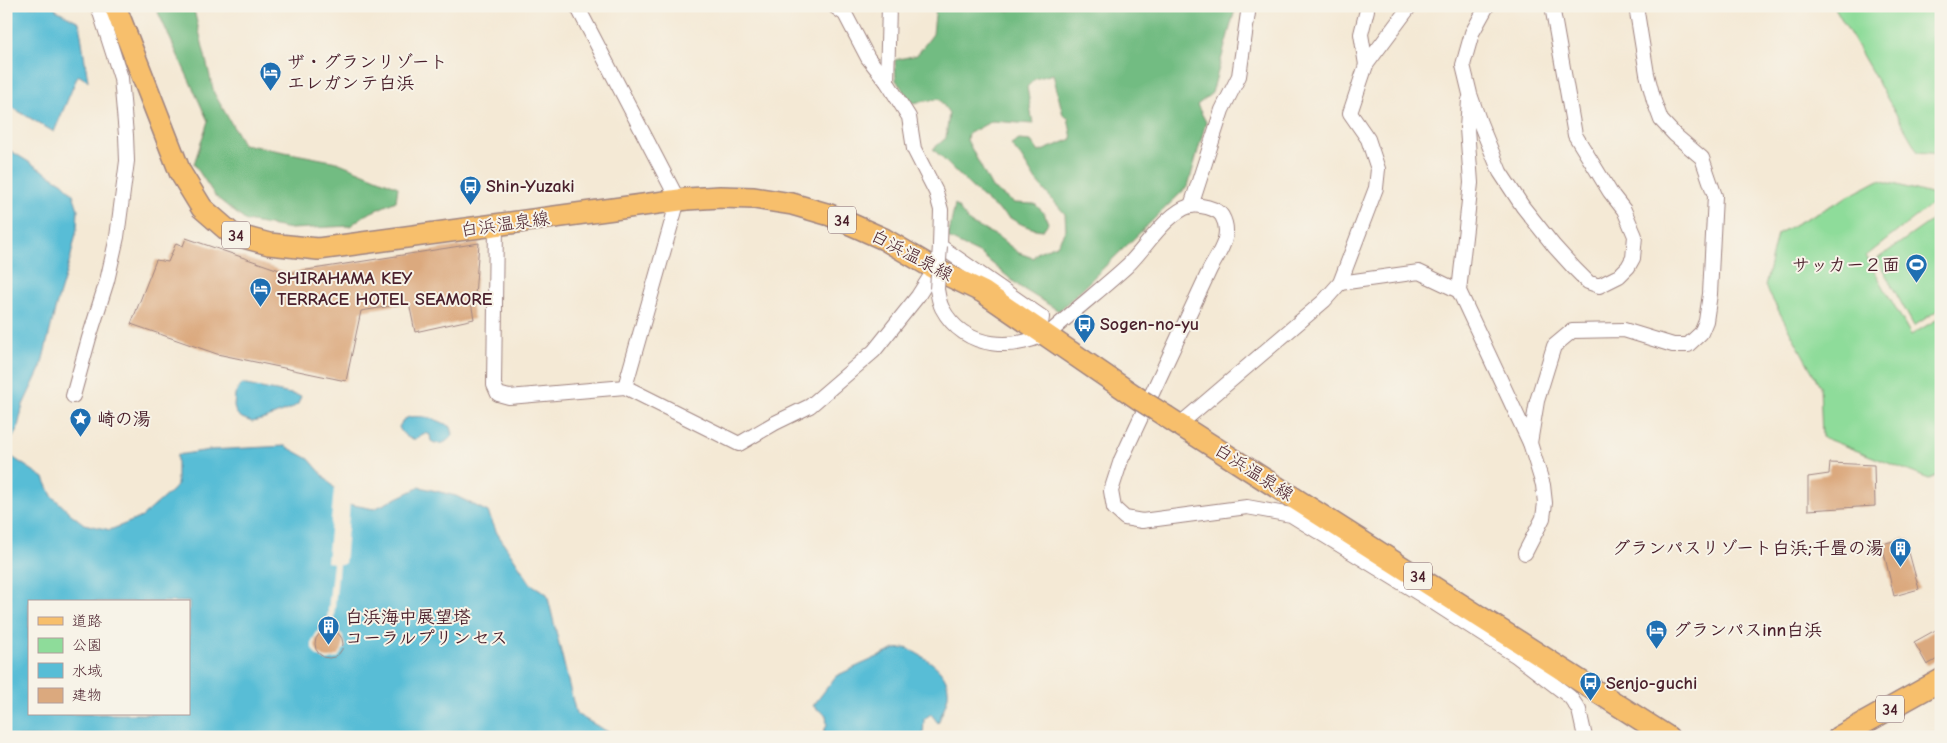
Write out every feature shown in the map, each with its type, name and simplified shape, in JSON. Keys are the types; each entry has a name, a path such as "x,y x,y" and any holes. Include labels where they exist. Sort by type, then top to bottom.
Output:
{"main road":[{"name":"白浜温泉線","path":"115,6 180,172 202,208 232,234 269,244 318,248 678,200 720,197 746,198 792,204 830,214 884,239 936,279 983,292 1142,401 1668,737"},
{"name":"34","path":"1839,737 1941,680"}],"street":[{"path":"73,396 109,272 117,237 127,161 121,78 98,6"},
{"path":"577,6 678,200 625,387"},
{"path":"834,6 845,14 868,58 887,82 909,117 914,149 936,192 941,210 940,246 936,279 941,306 960,331 972,339 998,345 1012,344 1042,333 1128,265 1174,216 1191,206 1212,208 1221,214 1225,224 1226,241 1206,278 1121,460 1111,491 1114,508 1125,518 1142,521 1247,507 1291,515 1515,655 1570,697 1579,710 1585,737"},
{"path":"887,82 889,6"},
{"path":"1191,206 1222,110 1238,76 1249,6"},
{"path":"1366,6 1367,10 1361,34 1366,65"},
{"path":"1173,421 1324,301 1340,283 1376,188 1378,169 1368,139 1350,113 1366,65 1410,6"},
{"path":"1487,6 1472,32 1463,65 1470,94 1500,172 1523,207 1554,246 1588,282 1599,286 1619,276 1634,258 1635,236 1624,210 1610,192 1576,135 1552,6"},
{"path":"1530,444 1537,401 1554,346 1572,331 1624,330 1673,345 1688,345 1701,334 1706,321 1710,294 1715,196 1702,158 1675,135 1662,120 1654,101 1647,74 1636,6"},
{"path":"1470,94 1467,128 1471,182 1459,291 1530,444 1543,485 1545,503 1543,518 1525,553"},
{"path":"496,225 494,385 498,394 509,397 625,387 739,444 775,423 810,406 874,351 918,296 936,279"},
{"path":"940,246 1042,317 1042,333"},
{"path":"1340,283 1419,272 1459,291"}],"green space":[{"path":"161,6 193,6 214,93 243,144 337,162 398,187 396,201 365,215 350,226 291,229 246,221 216,197 194,164 208,121 157,10"},
{"path":"936,6 1005,6 1008,12 1017,6 1236,6 1212,93 1197,105 1206,122 1188,186 1059,311 1020,287 981,254 948,238 955,204 970,223 997,236 1019,253 1033,258 1038,252 1057,245 1066,229 1065,214 1036,181 1011,145 1019,140 1031,141 1039,152 1072,139 1068,117 1063,115 1053,74 1035,79 1027,87 1033,124 992,121 968,134 967,140 992,188 1014,203 1035,204 1044,213 1048,223 1043,230 1029,227 999,211 933,149 946,138 949,113 939,99 912,103 896,80 895,60 917,55 933,34"},
{"path":"1834,6 1941,6 1941,154 1918,152"},
{"path":"1879,180 1941,197 1866,256 1911,335 1941,317 1941,474 1929,479 1822,437 1820,386 1765,286 1777,234"},
{"name":"サッカー２面","path":"1941,214 1941,308 1914,326 1877,259"}],"water":[{"path":"6,6 55,6 56,10 79,22 88,81 78,75 54,132 6,104"},
{"path":"6,148 63,183 73,194 78,209 77,229 70,260 41,367 23,405 17,431 6,447"},
{"path":"241,384 301,396 298,404 292,408 252,422 236,413 234,407 235,395"},
{"path":"409,417 426,417 436,420 451,427 453,434 441,444 434,443 431,441 430,435 425,434 416,439 410,439 399,427 403,420"},
{"path":"285,446 309,459 348,504 374,509 420,487 456,496 488,512 497,533 531,584 547,594 576,714 617,737 6,737 6,453 44,478 52,496 84,524 110,530 142,517 177,486 177,455 210,450"},
{"path":"907,648 929,661 941,672 945,679 948,687 948,696 938,723 931,714 924,719 923,737 822,737 827,724 826,715 813,706 836,676 895,649"}],"pier":[{"path":"334,489 339,489 350,502 345,564 339,564 333,628 342,634 346,646 338,658 327,661 316,655 312,649 312,641 317,632 326,628 333,563 327,562"}],"building":[{"name":"SHIRAHAMA KEY TERRACE HOTEL SEAMORE","path":"186,238 288,273 479,243 475,296 470,297 474,319 415,332 409,303 361,311 346,381 217,354 131,324 156,260 168,262 176,243 183,246"},
{"path":"1830,463 1874,465 1875,506 1808,510 1808,477 1829,474"},
{"name":"グランパスリゾート白浜;千畳の湯","path":"1905,538 1919,589 1894,596 1882,544"},
{"path":"1941,627 1941,657 1927,665 1914,642"},
{"name":"白浜海中展望塔 コーラルプリンセス","path":"329,630 339,634 343,644 339,654 329,658 319,654 315,644 319,634"}],"place":[{"name":"ザ・グランリゾート エレガンテ白浜","path":"271,91"},
{"name":"Shin-Yuzaki","path":"470,205"},
{"name":"サッカー２面","path":"1916,284"},
{"name":"SHIRAHAMA KEY TERRACE HOTEL SEAMORE","path":"261,307"},
{"name":"Sogen-no-yu","path":"1084,343"},
{"name":"崎の湯","path":"81,438"},
{"name":"グランパスリゾート白浜;千畳の湯","path":"1900,567"},
{"name":"白浜海中展望塔 コーラルプリンセス","path":"329,646"},
{"name":"グランパスinn白浜","path":"1657,649"},
{"name":"Senjo-guchi","path":"1590,702"}]}
